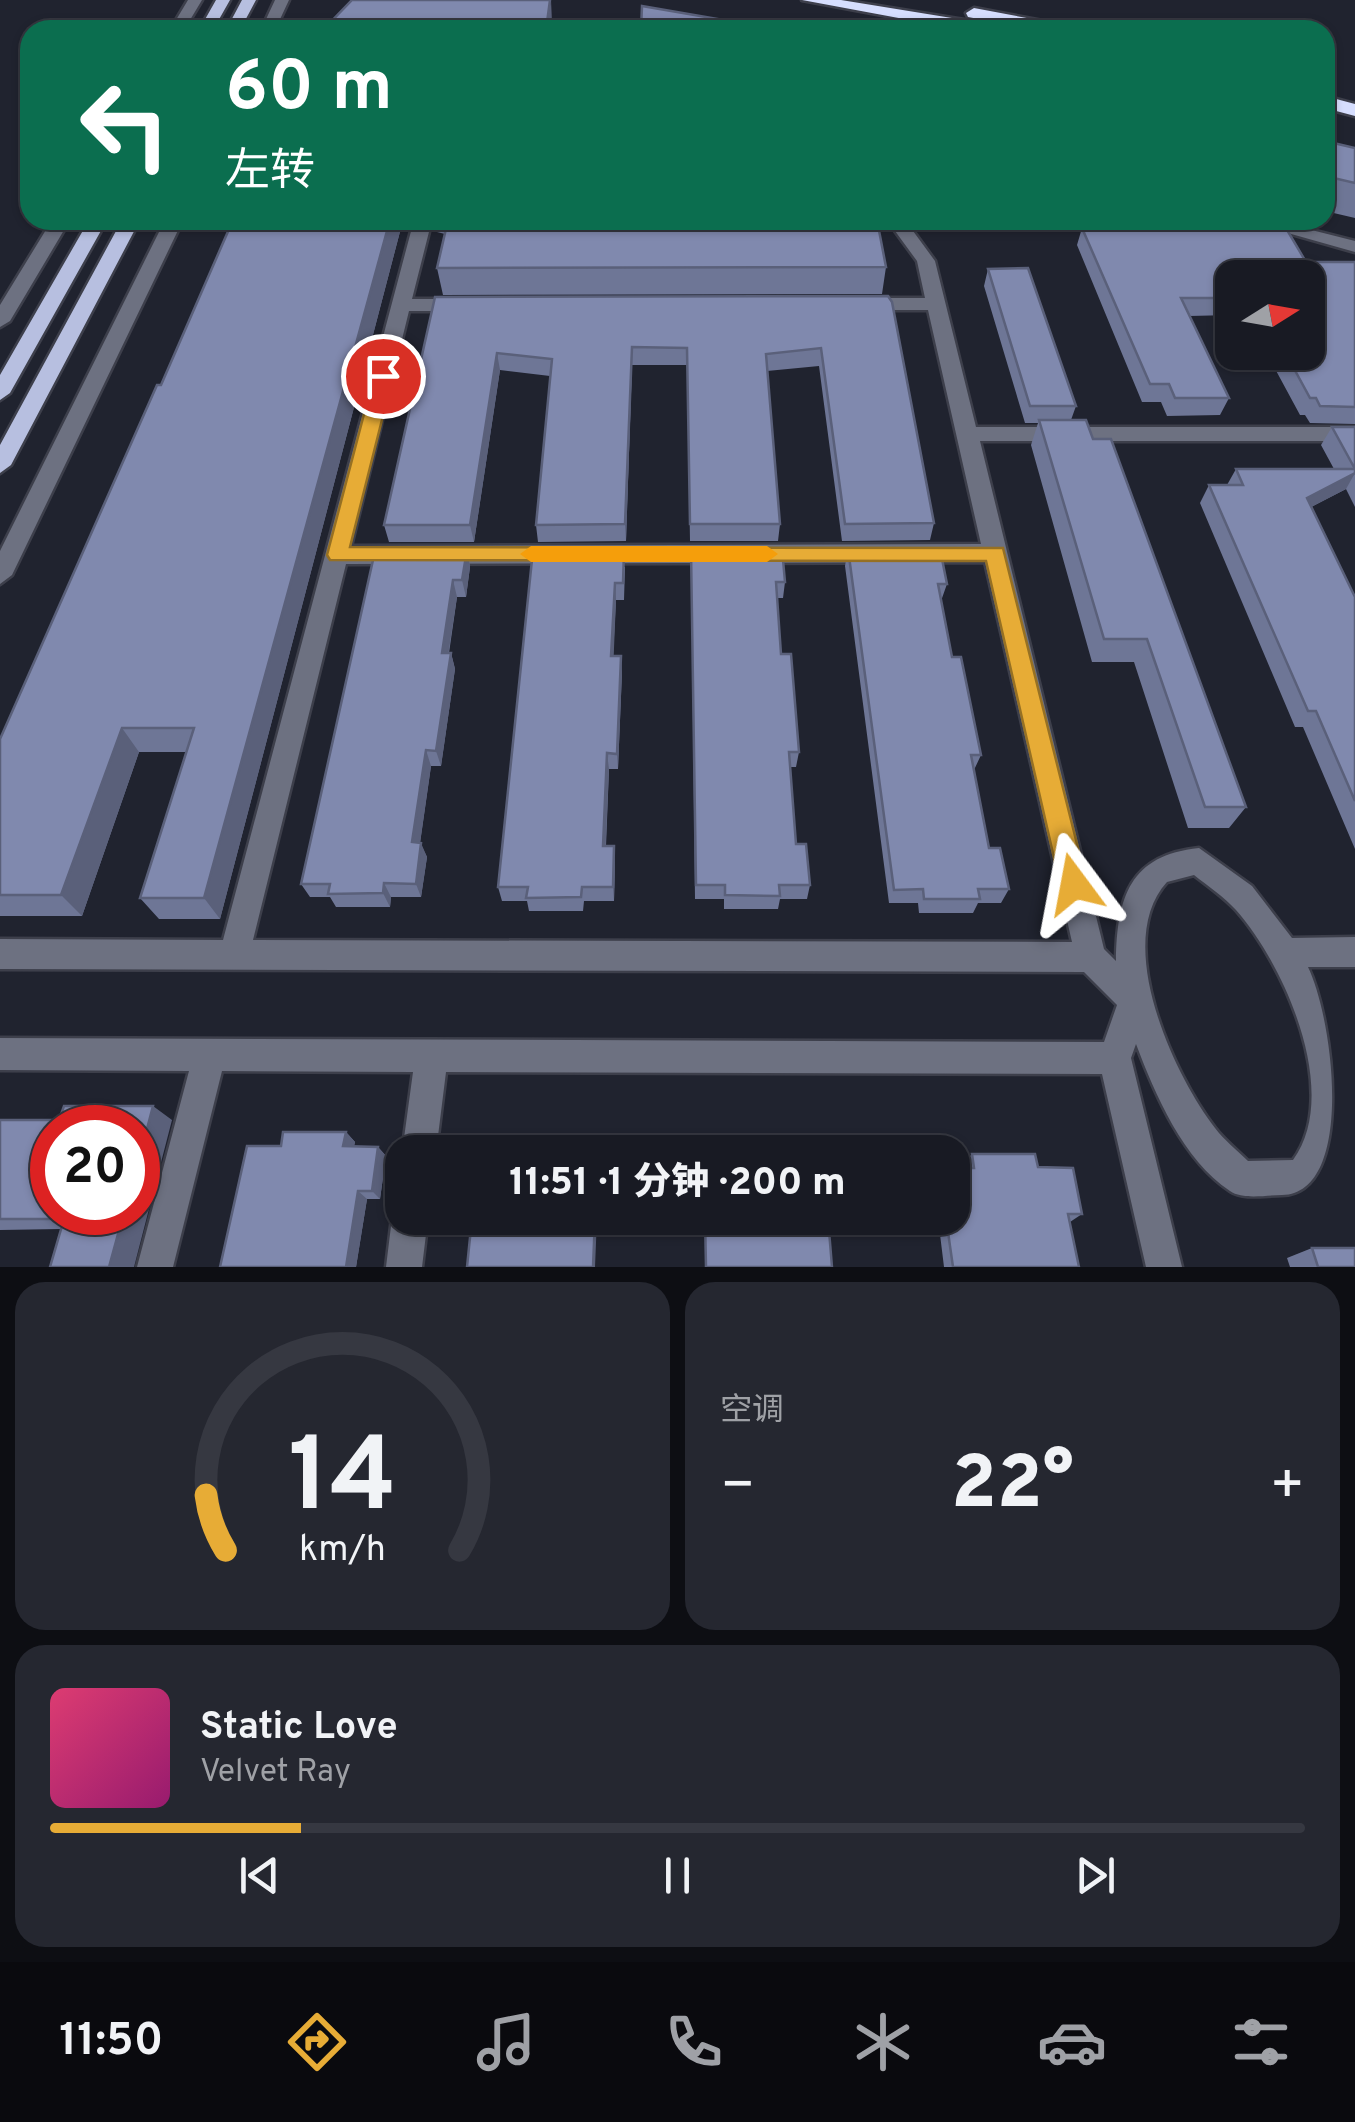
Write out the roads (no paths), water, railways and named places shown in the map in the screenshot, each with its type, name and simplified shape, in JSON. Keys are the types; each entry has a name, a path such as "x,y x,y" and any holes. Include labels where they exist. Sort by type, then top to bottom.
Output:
{"highway":[{"path":"810,0 934,20"},
{"path":"897,0 1008,20"}],"main road":[{"path":"0,393 92,230"},
{"path":"0,465 126,230"}],"street":[{"path":"0,321 55,230"},
{"path":"0,575 169,230"},
{"path":"234,955 421,230"},
{"path":"903,230 926,261 1091,957 1134,1000 1200,1136 1241,1178 1302,1177 1322,1146 1326,1112 1320,1030 1285,953 1246,900 1199,861 1167,864 1147,879 1130,936 1134,1000 1114,1058 1164,1267"},
{"path":"1291,230 1355,246"},
{"path":"837,304 936,304"},
{"path":"402,305 481,305"},
{"path":"966,434 1355,434"},
{"path":"337,555 995,553"},
{"path":"1285,953 1355,952"},
{"path":"0,954 1091,957"},
{"path":"0,1054 1114,1058"},
{"path":"156,1267 210,1055"},
{"path":"421,1135 432,1056"},
{"path":"404,1267 408,1235"}]}
